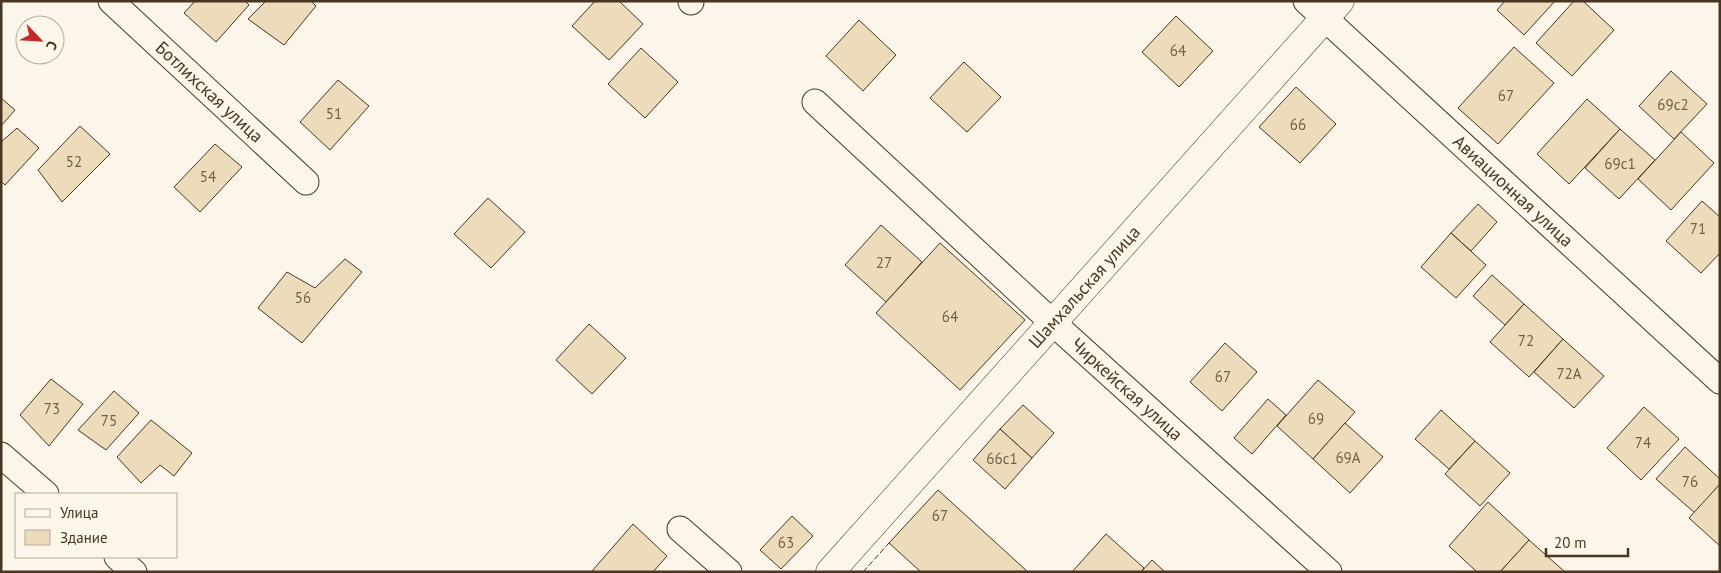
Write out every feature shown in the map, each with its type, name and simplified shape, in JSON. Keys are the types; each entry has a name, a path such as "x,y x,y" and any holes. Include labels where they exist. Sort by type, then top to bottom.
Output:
{"street":[{"name":"Ботлихская улица","path":"111,1 306,182"},
{"name":"Шамхальская улица","path":"830,572 1052,322 1324,7"},
{"name":"Авиационная улица","path":"1324,7 1720,382"},
{"name":"Чиркейская улица","path":"815,102 1052,322 1329,572"},
{"path":"1,455 45,493"},
{"path":"680,529 729,572"},
{"path":"118,558 134,572"}],"building":[{"path":"195,1 245,1 249,5 216,42 184,13"},
{"path":"266,1 311,1 316,6 284,45 248,19"},
{"path":"595,1 619,1 643,24 609,60 572,26"},
{"path":"1505,1 1555,1 1524,35 1497,10"},
{"path":"1574,1 1583,1 1614,30 1572,76 1536,43"},
{"path":"1176,16 1213,51 1179,87 1142,52"},
{"path":"859,20 896,55 863,91 826,56"},
{"path":"1514,47 1554,83 1498,144 1458,108"},
{"path":"641,48 678,82 645,118 608,84"},
{"path":"964,62 1001,97 967,132 930,98"},
{"path":"1671,71 1707,104 1674,139 1639,106"},
{"path":"338,80 369,106 330,150 300,122"},
{"path":"1296,87 1336,124 1300,163 1259,127"},
{"path":"1,98 15,110 1,126"},
{"path":"1587,99 1620,129 1569,184 1537,154"},
{"path":"80,126 110,154 62,202 38,170"},
{"path":"17,128 39,148 5,185 1,181 1,142"},
{"path":"1620,129 1655,160 1619,199 1585,168"},
{"path":"1681,132 1714,163 1671,210 1638,179"},
{"path":"215,144 242,167 200,212 174,187"},
{"path":"488,198 525,232 491,268 454,234"},
{"path":"1702,201 1720,217 1720,253 1701,273 1666,241"},
{"path":"1478,204 1497,222 1471,251 1451,233"},
{"path":"881,225 922,262 886,302 845,265"},
{"path":"1451,233 1486,265 1456,298 1421,267"},
{"path":"940,243 1025,320 960,390 876,313"},
{"path":"345,259 362,272 302,343 258,308 287,272 315,288"},
{"path":"1492,275 1524,304 1505,325 1473,296"},
{"path":"1524,304 1563,339 1529,377 1490,342"},
{"path":"589,324 626,358 592,394 556,360"},
{"path":"1563,339 1604,376 1574,408 1534,372"},
{"path":"1225,343 1257,372 1222,411 1190,382"},
{"path":"51,379 83,404 49,446 20,415"},
{"path":"1318,380 1355,412 1313,459 1277,426"},
{"path":"114,391 139,413 106,450 78,430"},
{"path":"1268,399 1286,415 1252,454 1234,438"},
{"path":"1023,405 1054,433 1032,458 1000,429"},
{"path":"1644,407 1679,439 1641,480 1607,448"},
{"path":"1441,410 1475,441 1449,469 1415,439"},
{"path":"151,420 192,453 174,476 160,465 141,483 117,457"},
{"path":"1345,423 1383,457 1350,493 1313,459"},
{"path":"1000,429 1032,458 1005,489 973,460"},
{"path":"1475,441 1510,473 1480,506 1445,474"},
{"path":"1685,447 1720,479 1720,484 1695,513 1656,479"},
{"path":"1720,484 1720,546 1689,518"},
{"path":"938,490 1028,572 921,572 889,543"},
{"path":"1488,502 1529,540 1500,572 1477,572 1449,546"},
{"path":"792,516 813,536 781,569 760,550"},
{"path":"633,524 667,556 653,572 593,572 592,571"},
{"path":"1106,534 1144,568 1141,572 1072,572"},
{"path":"1529,540 1565,572 1500,572"},
{"path":"1152,560 1165,572 1141,572"}],"fence":[{"path":"863,572 889,543"}]}
